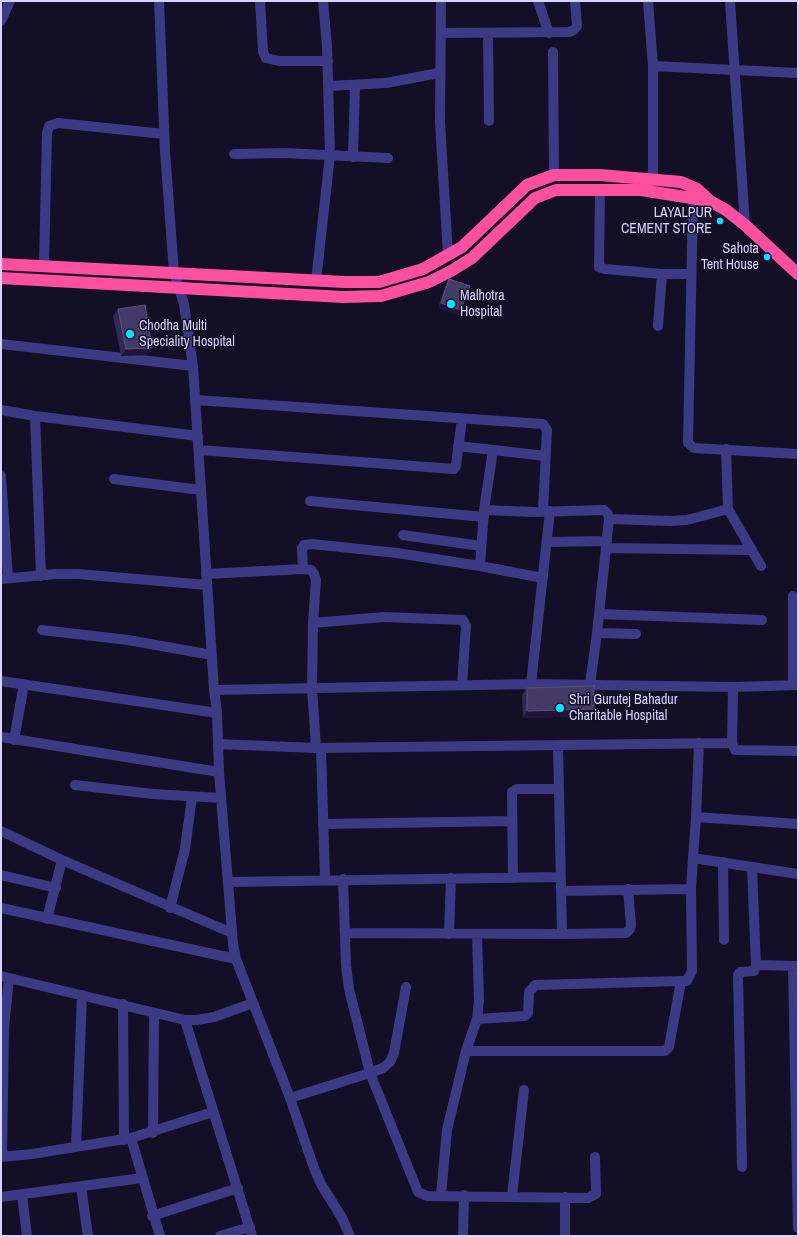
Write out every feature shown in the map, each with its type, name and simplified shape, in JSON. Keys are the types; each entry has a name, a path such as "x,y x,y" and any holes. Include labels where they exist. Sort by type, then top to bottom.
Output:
{"highway":[{"path":"1,264 44,265 316,281 379,282 423,269 462,246 527,185 554,175 600,175 681,182 697,189 710,201 726,210 745,225 798,274"},
{"path":"1,278 343,297 381,296 429,282 472,258 535,198 556,190 641,190 669,193 693,199 710,201"}],"street":[{"path":"1,21 10,1"},
{"path":"158,1 164,134 174,273 180,289 194,366 206,574 217,713 219,772 232,933 236,959 290,1098 320,1184 342,1218 350,1236"},
{"path":"260,1 262,52 266,58 280,62 328,61"},
{"path":"316,281 330,155 328,61 323,1"},
{"path":"441,1 439,73 440,122 448,255"},
{"path":"538,1 549,33"},
{"path":"441,33 549,33 574,30 577,22 575,1"},
{"path":"648,1 653,66 653,179"},
{"path":"730,1 745,225"},
{"path":"488,34 489,121"},
{"path":"553,52 554,175"},
{"path":"653,66 798,73"},
{"path":"328,86 396,82 439,73"},
{"path":"353,157 355,85"},
{"path":"44,265 47,133 50,126 58,123 164,134"},
{"path":"234,154 284,153 388,158"},
{"path":"600,190 599,267 605,269 662,274 691,274"},
{"path":"693,199 688,443 694,448 798,454"},
{"path":"658,326 662,274"},
{"path":"1,344 194,366"},
{"path":"196,400 543,424 547,430 547,542 531,684"},
{"path":"1,410 35,416 198,436"},
{"path":"35,416 41,576"},
{"path":"199,450 449,469 456,466 462,419"},
{"path":"458,446 546,456"},
{"path":"726,449 728,509 761,566"},
{"path":"480,566 484,513 493,450"},
{"path":"1,476 4,578 78,574 207,585"},
{"path":"114,479 201,490"},
{"path":"310,501 484,513 604,510 608,514 609,519 607,545 590,684"},
{"path":"609,519 678,521 728,509"},
{"path":"402,536 481,546"},
{"path":"547,542 752,550"},
{"path":"303,568 302,548 304,545 312,544 397,553 480,566 542,578"},
{"path":"206,574 303,568 311,570 316,580 313,622 312,687 319,748 324,824 325,880"},
{"path":"214,690 531,684 733,687 796,685 793,596"},
{"path":"599,614 762,620"},
{"path":"313,622 384,617 463,620 466,626 462,685"},
{"path":"42,630 128,640 212,655"},
{"path":"597,633 636,634"},
{"path":"1,680 217,713"},
{"path":"14,740 24,684"},
{"path":"733,687 732,742 735,750 798,750"},
{"path":"1,737 219,772"},
{"path":"218,744 319,748 732,742"},
{"path":"477,1019 525,1016 528,1013 529,992 536,985 687,981 692,971 691,889 699,743"},
{"path":"558,745 562,934"},
{"path":"75,784 221,798"},
{"path":"513,878 512,795 514,790 559,789"},
{"path":"170,908 185,849 192,796"},
{"path":"696,818 798,824"},
{"path":"324,824 512,821"},
{"path":"1,831 170,908 232,933"},
{"path":"693,858 798,874"},
{"path":"47,918 56,888 62,860"},
{"path":"723,862 724,940"},
{"path":"742,1167 738,975 740,972 754,971 756,966 752,868"},
{"path":"1,875 56,888"},
{"path":"449,934 450,878"},
{"path":"228,882 343,879 561,878"},
{"path":"343,879 347,978 370,1073 418,1192 422,1195 588,1198 596,1194 595,1156"},
{"path":"345,933 562,934 628,931 631,925 628,889"},
{"path":"561,891 691,889"},
{"path":"1,908 236,959"},
{"path":"441,1195 446,1130 466,1051 477,1019 479,1000 477,934"},
{"path":"756,966 796,966 798,1228"},
{"path":"213,1112 153,1133 127,1139 32,1154 1,1157 2,1028 5,977 185,1020 197,1020 214,1017 253,1003"},
{"path":"466,1051 665,1051 669,1046 681,981"},
{"path":"290,1098 370,1073 383,1068 390,1062 394,1053 406,987"},
{"path":"76,1147 82,995"},
{"path":"123,1004 127,1139 142,1178 152,1216 160,1236"},
{"path":"153,1133 154,1013"},
{"path":"185,1020 251,1231 220,1236"},
{"path":"512,1196 524,1090"},
{"path":"1,1197 142,1178"},
{"path":"81,1187 88,1236"},
{"path":"152,1216 238,1188"},
{"path":"22,1195 27,1236"},
{"path":"463,1236 464,1195"},
{"path":"565,1197 565,1236"}],"building":[{"path":"449,279 470,286 461,310 441,303"},
{"path":"145,305 152,348 126,349 118,309"},
{"path":"594,686 594,709 527,711 527,688"}],"place":[{"name":"LAYALPUR CEMENT STORE","path":"720,221"},
{"name":"Sahota Tent House","path":"767,257"},
{"name":"Malhotra Hospital","path":"451,304"},
{"name":"Chodha Multi Speciality Hospital","path":"130,334"},
{"name":"Shri Gurutej Bahadur Charitable Hospital","path":"560,708"}]}
